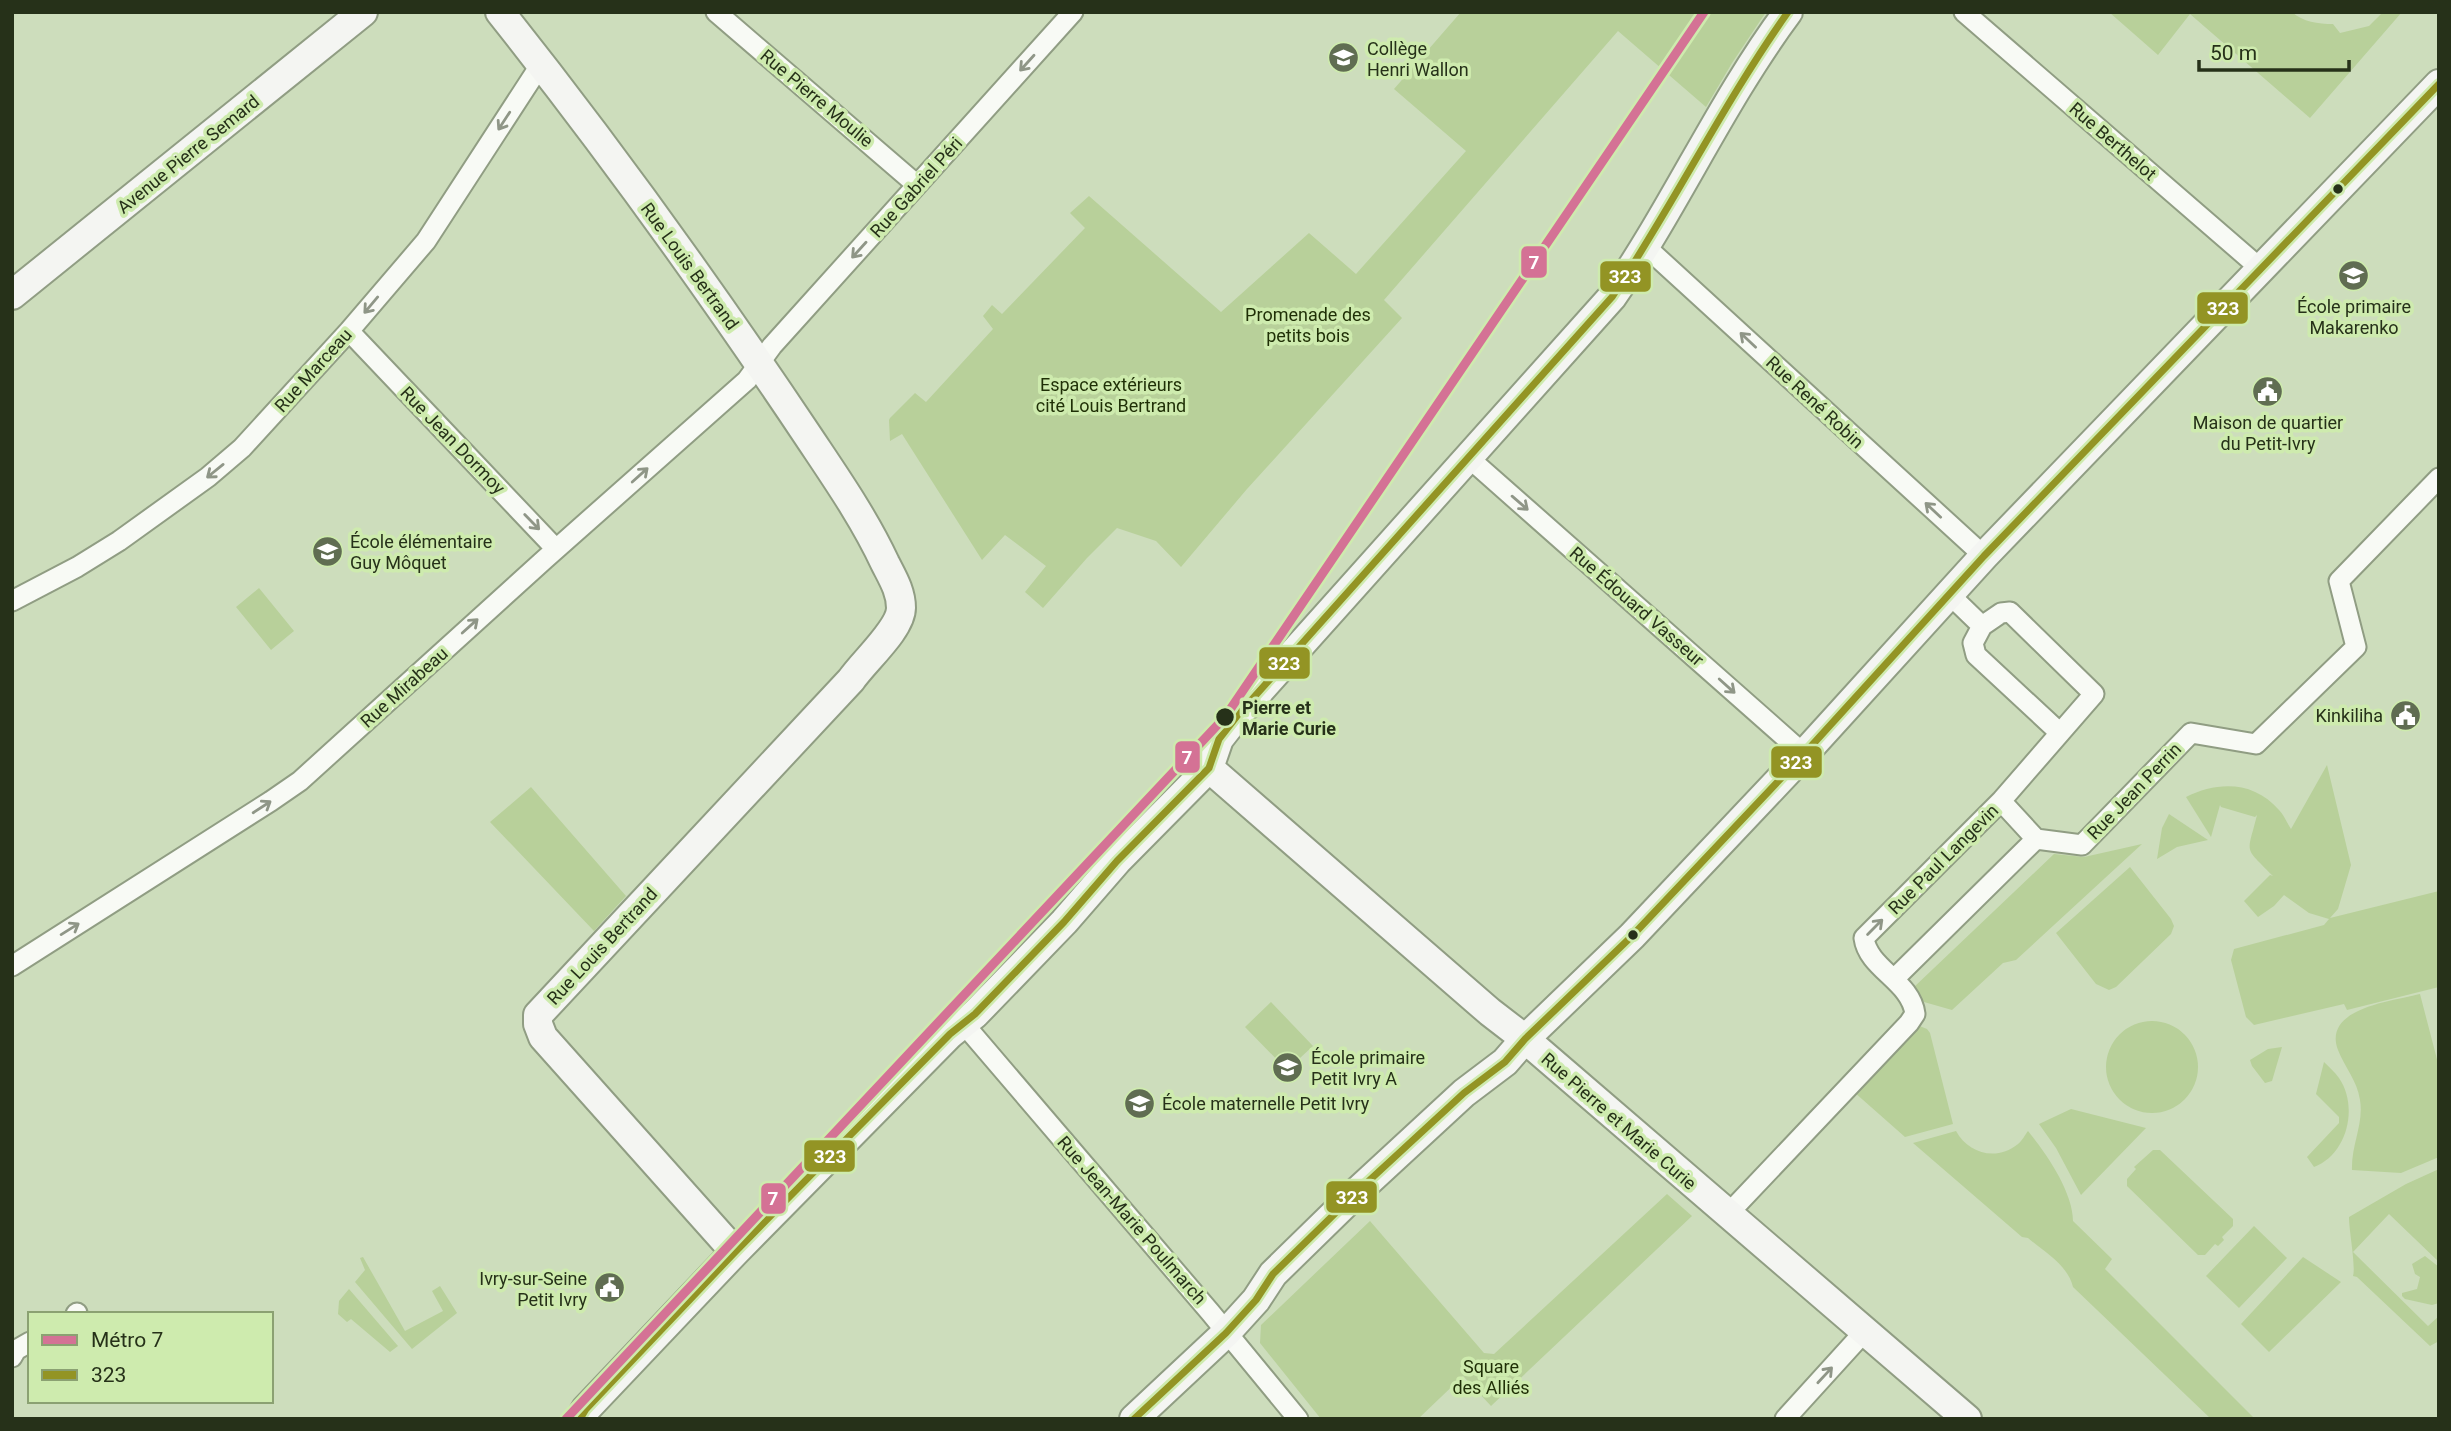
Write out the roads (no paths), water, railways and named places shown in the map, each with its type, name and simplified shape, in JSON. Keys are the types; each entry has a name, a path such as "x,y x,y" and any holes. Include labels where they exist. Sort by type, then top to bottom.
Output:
{"main road":[{"name":"Avenue Pierre Semard","path":"12,295 363,12"},
{"name":"Rue Louis Bertrand","path":"500,12 759,362 869,528 906,577 913,593 917,616 910,632 898,646 850,680 538,1015 542,1037 735,1252"},
{"path":"580,1419 599,1394 735,1252 950,1034 975,1014 1064,922 1117,861 1209,768 1219,739 1237,716 1612,297 1646,247 1723,108 1788,12"},
{"path":"1134,1419 1226,1333 1256,1300 1273,1274 1442,1112 1505,1062 1525,1039 1632,936 1804,754 1984,556 2439,84"},
{"name":"Rue Pierre et Marie Curie","path":"1209,768 1479,1003 1525,1039 1966,1419"}],"street":[{"name":"Rue Pierre Moulie","path":"716,12 917,185"},
{"name":"Rue Gabriel Péri","path":"759,362 1073,12"},
{"name":"Rue Berthelot","path":"1965,12 2261,269"},
{"name":"Rue Marceau","path":"12,601 98,555 208,477 242,448 349,331 432,233 541,64"},
{"name":"Rue René Robin","path":"1646,247 1984,556"},
{"name":"Rue Jean Dormoy","path":"349,331 556,550"},
{"name":"Rue Mirabeau","path":"12,966 289,789 747,380 759,362"},
{"name":"Rue Édouard Vasseur","path":"1469,458 1804,754"},
{"name":"Rue Jean Perrin","path":"2036,839 2082,845 2190,733 2256,744 2356,647 2339,581 2439,478"},
{"path":"1950,595 1982,626"},
{"path":"2001,801 2094,694 2010,612 2001,613 1982,626 1973,643 1976,655 2060,733"},
{"name":"Rue Paul Langevin","path":"1728,1214 1915,1014 1914,1002 1866,950 1864,938 2001,801 2036,839"},
{"path":"1894,979 2036,839"},
{"name":"Rue Jean-Marie Poulmarch","path":"963,1023 1210,1312 1297,1419"},
{"path":"1784,1419 1865,1331"},
{"path":"12,1357 16,1350 28,1343"}],"metro line":[{"name":"7","path":"566,1419 1225,717 1704,12"}],"place":[{"name":"Collège Henri Wallon","path":"1344,58"},
{"name":"École primaire Makarenko","path":"2354,275"},
{"name":"Maison de quartier du Petit-Ivry","path":"2268,391"},
{"name":"École élémentaire Guy Môquet","path":"327,551"},
{"name":"Kinkiliha","path":"2406,715"},
{"name":"Pierre et Marie Curie","path":"1225,717"},
{"name":"École primaire Petit Ivry A","path":"1288,1067"},
{"name":"École maternelle Petit Ivry","path":"1139,1103"},
{"name":"Ivry-sur-Seine Petit Ivry","path":"610,1288"}],"park label":[{"name":"Promenade des petits bois","path":"1308,324"},
{"name":"Espace extérieurs cité Louis Bertrand","path":"1111,394"},
{"name":"Square des Alliés","path":"1491,1376"}]}
